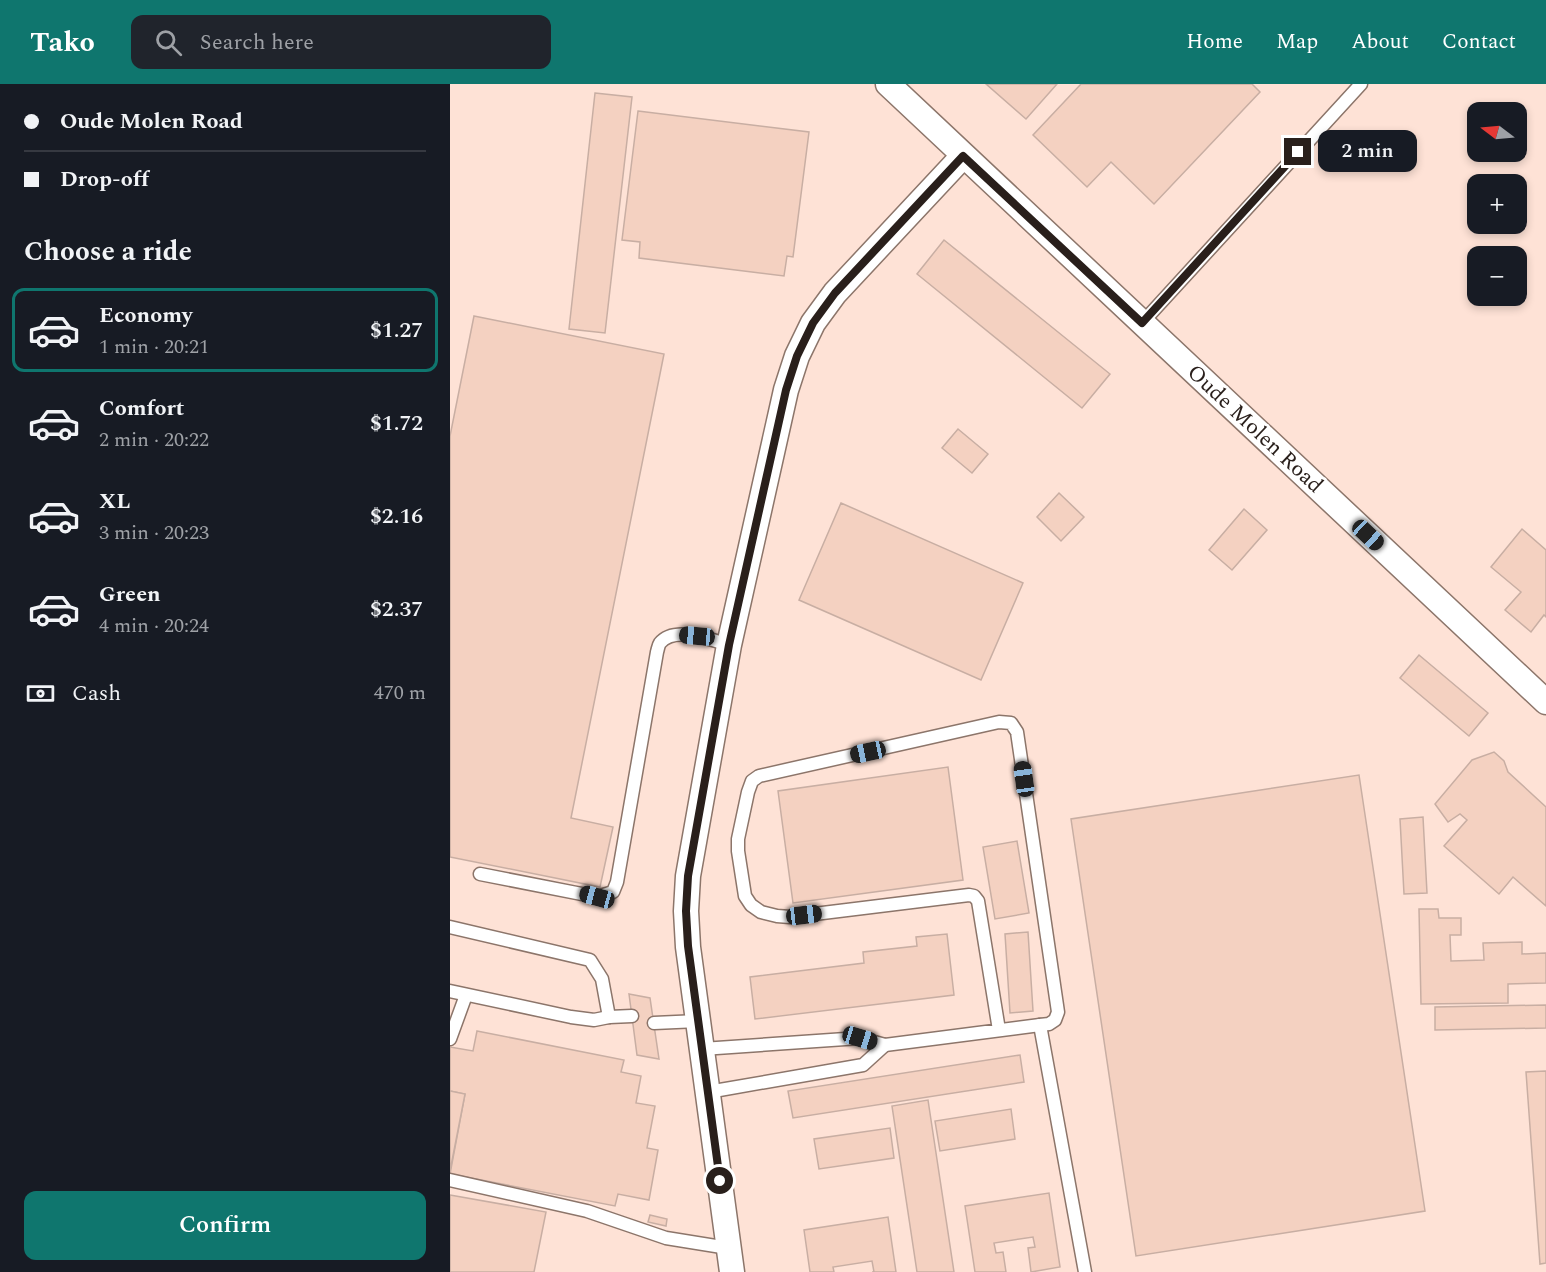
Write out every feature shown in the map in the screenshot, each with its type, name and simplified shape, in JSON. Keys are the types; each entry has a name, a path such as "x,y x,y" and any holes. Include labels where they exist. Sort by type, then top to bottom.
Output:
{"street":[{"name":"Oude Molen Road","path":"888,84 1546,702"},
{"path":"732,1272 688,946 686,911 688,876 729,645 786,390 797,356 813,323 835,293 963,156"}],"lane":[{"path":"1142,323 1361,84"},
{"path":"480,874 597,897 613,892 617,882 657,652 661,642 675,634 697,636 729,645"},
{"path":"702,1049 860,1038 885,1045 1048,1024 1055,1020 1058,1012 1017,732 1011,723 999,722 759,776 752,781 748,792 738,845 745,896 751,905 761,912 777,916 790,917 974,896 978,901 999,1030"},
{"path":"450,927 590,960 602,979 609,1017"},
{"path":"450,991 571,1017 594,1020 632,1016"},
{"path":"450,1039 466,995"},
{"path":"654,1023 698,1021"},
{"path":"1040,1025 1085,1272"},
{"path":"708,1092 863,1065 885,1045"},
{"path":"450,1180 587,1211 666,1238 728,1248"}],"shaded area":[{"path":"450,84 1546,84 1546,1272 450,1272"}],"building":[{"path":"986,84 1057,84 1026,119"},
{"path":"1081,84 1252,84 1260,92 1154,204 1111,162 1087,187 1033,135"},
{"path":"595,93 632,97 605,333 569,329"},
{"path":"638,111 809,132 793,257 787,256 784,276 639,258 640,242 622,240"},
{"path":"944,240 1110,374 1082,408 917,274"},
{"path":"474,316 664,354 571,818 613,827 600,887 450,857 450,436"},
{"path":"958,429 988,454 972,473 942,448"},
{"path":"1059,493 1084,517 1061,541 1037,517"},
{"path":"841,503 1023,583 981,680 799,600"},
{"path":"1244,509 1267,530 1232,570 1209,550"},
{"path":"1522,529 1546,550 1546,617 1544,615 1531,632 1505,610 1521,592 1491,567"},
{"path":"1419,655 1488,713 1469,736 1400,678"},
{"path":"1494,752 1504,761 1508,772 1546,807 1546,906 1513,877 1499,894 1444,846 1467,820 1460,814 1448,822 1435,804 1472,760"},
{"path":"948,767 963,880 793,903 778,791"},
{"path":"1359,775 1425,1211 1136,1256 1071,819"},
{"path":"1423,817 1427,893 1404,894 1400,819"},
{"path":"1017,841 1029,913 995,919 983,847"},
{"path":"1419,909 1438,909 1439,918 1461,918 1461,935 1450,935 1451,961 1484,960 1483,943 1522,942 1522,954 1546,953 1546,983 1508,984 1508,1003 1421,1004"},
{"path":"1028,932 1033,1011 1010,1013 1005,934"},
{"path":"947,934 954,995 755,1019 750,977 864,963 863,952 917,946 916,937"},
{"path":"629,994 650,998 659,1059 637,1055"},
{"path":"1546,1005 1546,1028 1435,1030 1435,1007"},
{"path":"477,1031 624,1060 621,1072 641,1076 636,1103 655,1106 647,1148 658,1150 649,1200 618,1194 615,1206 450,1174 465,1094 450,1091 450,1047 473,1051"},
{"path":"1020,1055 1024,1082 793,1118 788,1091"},
{"path":"1546,1071 1546,1263 1540,1264 1526,1072"},
{"path":"450,1091 465,1094 450,1171"},
{"path":"928,1100 954,1272 917,1272 892,1106"},
{"path":"1011,1109 1015,1139 940,1151 935,1121"},
{"path":"890,1128 894,1158 819,1169 814,1139"},
{"path":"1049,1193 1060,1267 1031,1272 1028,1248 1035,1247 1033,1237 994,1243 996,1253 1003,1252 1006,1272 975,1272 965,1206"},
{"path":"450,1195 546,1212 534,1272 450,1272"},
{"path":"650,1215 667,1219 666,1226 648,1222"},
{"path":"888,1217 896,1272 874,1272 872,1261 833,1267 834,1272 810,1272 804,1230"}],"route":[{"path":"720,1181 688,946 686,911 688,876 729,645 786,390 797,356 813,323 835,293 963,156 1142,323 1298,152"}]}
